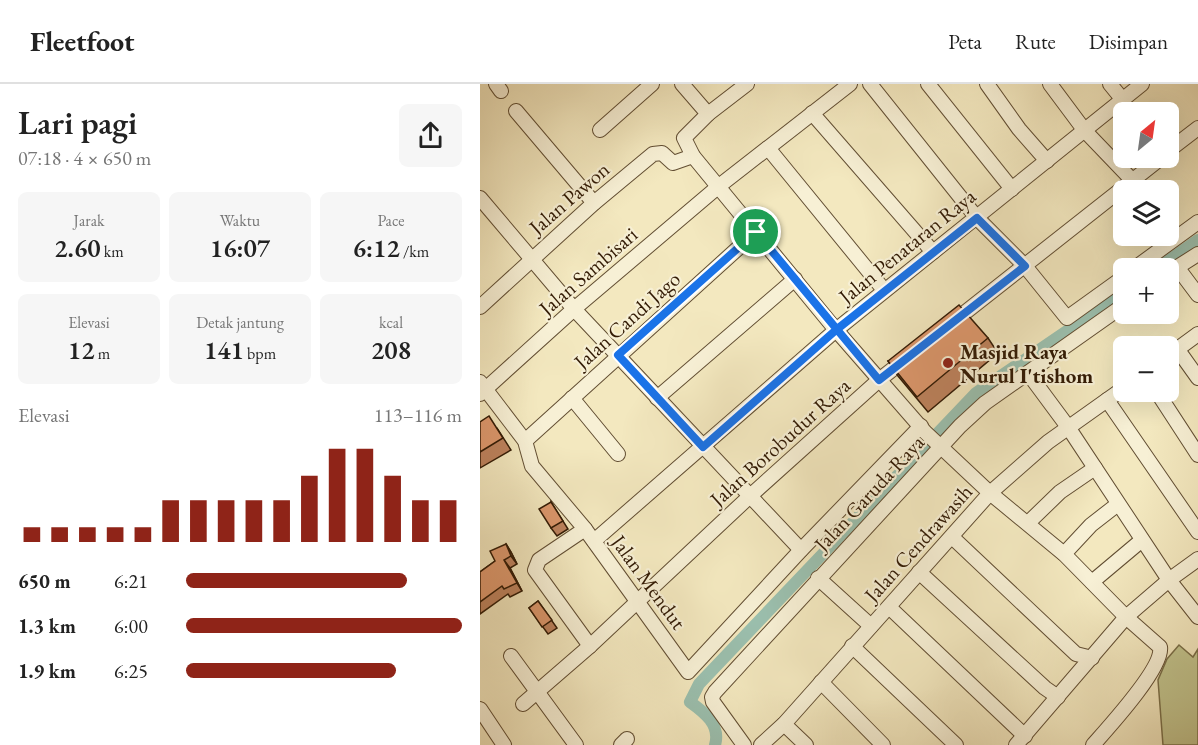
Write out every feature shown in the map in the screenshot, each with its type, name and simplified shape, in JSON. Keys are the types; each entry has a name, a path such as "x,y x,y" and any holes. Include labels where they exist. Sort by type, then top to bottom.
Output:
{"street":[{"path":"600,130 652,84"},
{"path":"682,84 708,114"},
{"path":"747,84 708,114 684,138 693,156 836,330 930,437 990,493 1064,554 1126,617 1160,647 1161,651 1145,683 1100,742"},
{"name":"Jalan Sambisari","path":"482,389 719,186 850,84"},
{"path":"870,84 977,218 1025,266 1067,318 1113,285"},
{"path":"928,84 1012,189"},
{"path":"987,84 1019,129 1047,161"},
{"path":"1050,84 1085,131 1131,180"},
{"path":"1110,84 1123,100"},
{"name":"Jalan Penataran Raya","path":"594,541 836,330 1142,84"},
{"path":"516,111 594,202"},
{"path":"812,113 933,252"},
{"path":"1179,143 1198,128"},
{"path":"768,148 884,290"},
{"name":"Jalan Pawon","path":"480,307 594,202 653,154 662,153 673,163 693,156"},
{"path":"1141,180 1152,168"},
{"path":"480,198 574,309 801,550 930,437"},
{"path":"943,330 1113,202"},
{"path":"1179,233 1198,222"},
{"name":"Jalan Candi Jago","path":"525,441 756,232"},
{"path":"1147,258 1161,246"},
{"path":"1179,266 1198,254"},
{"path":"1179,276 1198,295"},
{"path":"657,398 795,279"},
{"name":"Jalan Garuda Raya","path":"744,745 713,702 712,697 818,578 930,437 985,403 1113,313"},
{"path":"1179,348 1198,334"},
{"name":"Jalan Borobudur Raya","path":"523,704 590,646 750,496 879,380 915,352"},
{"path":"1179,359 1198,378"},
{"path":"1028,373 1068,427 1169,580 1198,616"},
{"name":"Jalan Mendut","path":"482,389 525,441 532,466 585,529 688,672 801,550"},
{"name":"Jalan Cendrawasih","path":"761,745 784,724 990,493 1048,442 1113,396"},
{"path":"572,398 618,454"},
{"path":"1107,400 1198,532"},
{"path":"1163,402 1198,455"},
{"path":"1028,523 1060,492 1095,468"},
{"path":"1064,554 1091,525 1118,504"},
{"path":"585,529 539,560 535,570 590,646"},
{"path":"952,537 1076,654 1092,658"},
{"path":"1092,582 1142,540"},
{"path":"889,607 1020,740 1126,617 1169,580 1198,559"},
{"path":"919,572 1045,688 1058,697"},
{"path":"818,578 871,626"},
{"path":"852,646 956,745"},
{"path":"512,656 576,745"},
{"path":"821,682 883,745"},
{"path":"481,713 499,743"},
{"path":"784,724 806,745"}],"green space":[{"path":"1179,645 1193,657 1198,649 1198,745 1163,745 1158,680 1167,659"}],"building":[{"name":"Masjid Raya Nurul I'tishom","path":"959,305 988,338 917,397 888,361"},
{"path":"489,416 503,438 480,452 480,422"},
{"path":"551,502 563,521 551,528 539,509"},
{"path":"506,544 511,556 504,560 517,583 504,589 502,586 480,602 480,572 495,561 490,551"},
{"path":"538,601 552,620 542,627 529,608"}],"waterway":[{"path":"1172,258 1198,240"},
{"path":"715,745 716,731 713,725 706,715 690,702 699,684 976,393 1113,300"}],"place":[{"name":"Masjid Raya Nurul I'tishom","path":"948,363"}],"route":[{"path":"756,232 618,355 703,447 836,330 977,218 1025,266 879,380 836,330 756,232"}]}
